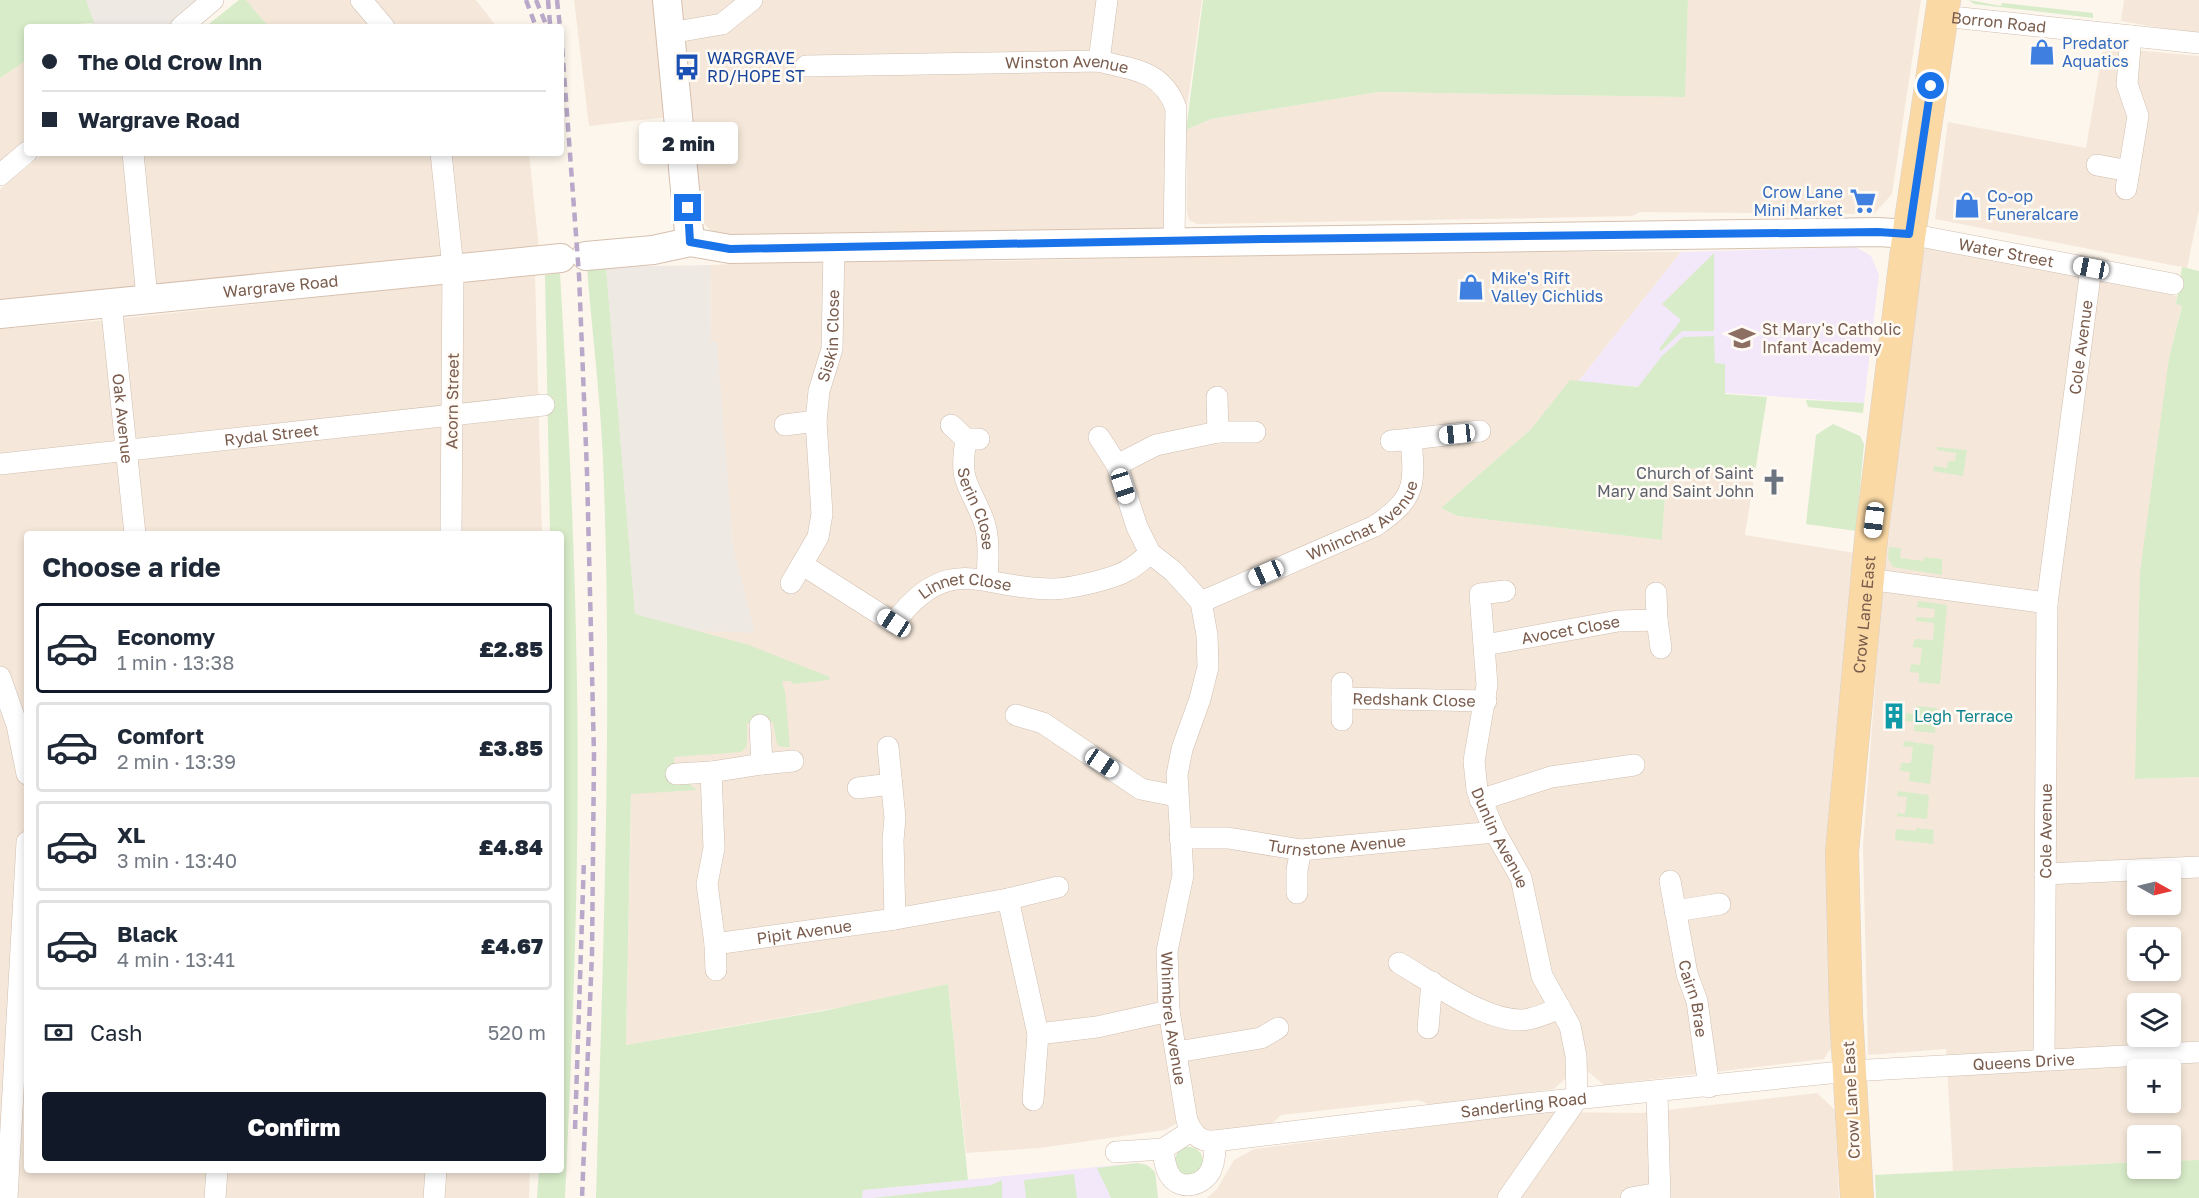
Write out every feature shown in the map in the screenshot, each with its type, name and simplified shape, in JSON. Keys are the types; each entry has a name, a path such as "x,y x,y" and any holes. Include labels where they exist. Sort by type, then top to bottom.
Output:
{"main road":[{"name":"Crow Lane East","path":"1857,1198 1843,926 1842,852 1868,579 1909,234 1943,8"}],"street":[{"path":"185,24 213,0"},
{"path":"361,0 381,24"},
{"path":"667,0 690,242 719,248 1878,232 1909,234"},
{"path":"670,33 722,24 752,0"},
{"path":"1099,61 1107,0"},
{"name":"Borron Road","path":"1943,8 2131,36 2199,43"},
{"path":"2097,165 2127,180 2138,116 2127,84 2131,36"},
{"name":"Winston Avenue","path":"806,66 1099,61 1142,72 1160,80 1170,93 1176,108 1174,241"},
{"path":"0,175 24,155"},
{"path":"133,156 147,298"},
{"name":"Acorn Street","path":"441,156 453,268 451,531"},
{"name":"Water Street","path":"1909,234 2173,284"},
{"name":"Wargrave Road","path":"0,314 653,250 690,242"},
{"name":"Siskin Close","path":"803,565 818,537 823,494 816,421 819,391 832,349 834,248"},
{"name":"Cole Avenue","path":"2044,1059 2047,603 2091,268"},
{"name":"Oak Avenue","path":"111,303 135,531"},
{"path":"1217,397 1218,432"},
{"name":"Rydal Street","path":"0,464 544,405"},
{"path":"785,425 816,421"},
{"name":"Whinchat Avenue","path":"1201,602 1375,526 1389,516 1405,500 1414,478 1401,440 1480,431"},
{"path":"1117,465 1156,445 1218,432 1255,432"},
{"name":"Serin Close","path":"966,435 963,460 964,482 984,521 988,552 987,580"},
{"path":"1099,437 1117,465 1137,527 1150,553 1173,571 1201,602"},
{"name":"Linnet Close","path":"803,565 894,623 927,588 946,580 987,580 1053,589 1127,571 1150,553"},
{"path":"791,583 803,565"},
{"path":"1868,579 2047,603"},
{"name":"Dunlin Avenue","path":"1505,591 1480,594 1485,645 1486,701 1474,760 1480,800 1521,878 1539,968 1570,1026 1576,1056 1577,1099"},
{"path":"1656,593 1661,648"},
{"name":"Whimbrel Avenue","path":"1201,602 1207,635 1208,666 1200,699 1182,749 1176,796 1183,875 1167,951 1169,1011 1187,1121 1201,1136"},
{"name":"Avocet Close","path":"1485,645 1618,621 1657,620"},
{"path":"0,677 17,725 24,759"},
{"name":"Redshank Close","path":"1342,720 1342,690 1486,701"},
{"path":"1015,718 1043,723 1141,789 1176,796"},
{"path":"760,725 762,764"},
{"path":"888,747 895,818 894,919"},
{"path":"676,774 711,772 794,761"},
{"path":"1480,800 1551,777 1635,765"},
{"path":"711,772 714,848 707,884 716,970"},
{"path":"858,788 892,784"},
{"name":"Turnstone Avenue","path":"1180,838 1228,838 1301,850 1495,832"},
{"path":"1297,893 1297,870 1301,850"},
{"path":"2045,874 2199,867"},
{"name":"Cairn Brae","path":"1670,881 1688,974 1697,1001 1709,1087"},
{"name":"Pipit Avenue","path":"715,944 894,919 1008,899 1058,887"},
{"path":"7,1198 24,895"},
{"path":"1008,899 1038,1034 1033,1100"},
{"path":"1676,911 1720,904"},
{"path":"1398,963 1483,1011 1515,1019 1529,1019 1560,1008"},
{"path":"1428,1028 1432,982"},
{"path":"1038,1034 1097,1027 1169,1011"},
{"path":"1177,1052 1261,1038 1280,1028"},
{"name":"Queens Drive","path":"1850,1071 2199,1052"},
{"name":"Sanderling Road","path":"1201,1136 1657,1093 1850,1071"},
{"path":"1631,1198 1660,1195 1657,1093"},
{"path":"1508,1198 1577,1099"},
{"path":"1116,1152 1162,1149 1201,1136 1210,1172 1192,1185 1181,1184 1171,1177 1162,1149"},
{"path":"215,1198 217,1173"},
{"path":"434,1198 436,1173"}],"shaded area":[{"path":"83,0 202,0 171,24 92,24"},
{"path":"246,0 476,0 495,24 266,24"},
{"path":"574,0 653,0 667,117 589,126"},
{"path":"680,0 1202,0 1189,93 1165,230 728,238 712,232 704,224 701,205"},
{"path":"1688,0 1921,0 1892,194 1874,214 1640,212 1632,216 1197,224 1189,220 1186,130 1211,119 1378,92 1684,97"},
{"path":"2124,0 2199,0 2199,35 2121,21"},
{"path":"2103,47 2199,56 2199,210 2187,268 1935,219 1948,122 2086,148"},
{"path":"24,62 24,145 0,165 0,78"},
{"path":"40,156 529,156 539,249 0,302 0,189"},
{"path":"1921,245 2177,296 2176,304 2182,305 2169,358 2135,779 2199,777 2199,1160 2181,1161 2181,1125 2127,1125 2127,1162 1953,1171 1946,1049 1868,1055 1863,845 1881,608"},
{"name":"St Mary's Catholic Infant Academy","path":"1856,247 1871,256 1879,275 1864,403 1578,382 1681,252"},
{"path":"1396,252 1681,252 1578,382 1570,381 1531,429 1441,508 1457,516 1662,540 1667,467 1755,472 1745,535 1861,554 1835,1042 1824,1059 1604,1085 1585,1069 1565,1079 1554,1089 1431,1105 1417,1100 1281,1115 1270,1125 1215,1132 1201,1127 1190,1116 1165,1130 1040,1148 966,1153 948,984 875,1001 626,1045 635,614 656,620 741,584 733,547 716,342 711,342 710,265 824,260 1007,261"},
{"path":"710,265 711,342 717,342 733,547 755,633 699,631 635,614 606,267"},
{"path":"535,274 542,531 24,531 24,1173 530,1173 529,1198 0,1198 0,329 107,320"},
{"path":"1817,1093 1835,1110 1839,1198 1207,1198 1217,1189 1234,1160 1254,1149 1542,1112 1641,1113"},
{"path":"1137,1163 1147,1165 1155,1172 1158,1198 862,1198 863,1190"}],"green space":[{"path":"0,0 86,0 94,23 24,24 24,62 0,78"},
{"path":"239,0 246,0 266,24 209,24"},
{"path":"1203,0 1688,0 1685,97 1378,92 1211,119 1186,130"},
{"path":"1969,0 2001,6 2002,3 2093,13 2093,18 1974,4"},
{"path":"1714,253 1714,331 1682,331 1661,351 1659,349 1681,320 1662,304"},
{"path":"606,267 635,614 749,645 830,677 829,680 792,684 791,681 782,681 790,747 781,747 777,744 773,722 747,723 747,746 741,752 674,757 674,784 689,784 697,790 631,794 626,1045 823,1011 948,984 968,1180 863,1190 862,1198 596,1198 606,828 607,644 603,459 587,268"},
{"path":"2182,267 2199,271 2199,777 2135,779 2140,572 2169,358 2182,306 2176,304"},
{"path":"560,273 571,480 576,634 578,814 565,1198 537,1198 539,1173 564,1173 564,531 550,531 545,275"},
{"path":"1714,336 1715,363 1725,364 1725,394 1767,397 1755,472 1667,467 1662,540 1457,516 1441,508 1531,429 1570,380 1638,387 1662,356 1683,337"},
{"path":"1806,400 1864,403 1863,413 1808,407"},
{"path":"1833,424 1860,436 1864,444 1856,531 1806,524 1816,435"},
{"path":"1937,447 1967,450 1963,476 1933,471 1934,466 1947,468 1948,461 1955,461 1956,453 1937,450"},
{"path":"1889,547 1901,548 1900,558 1923,561 1924,557 1942,559 1942,575 1893,567 1888,558"},
{"path":"1918,601 1947,605 1940,684 1919,682 1919,673 1910,672 1911,664 1920,665 1922,648 1912,647 1915,639 1933,640 1934,623 1916,621 1916,617 1934,618 1935,609 1917,607"},
{"path":"1916,706 1937,708 1935,733 1914,731 1914,722 1905,721 1906,713 1915,714"},
{"path":"1904,741 1934,745 1930,784 1909,781 1910,772 1900,771 1901,763 1911,763 1913,747 1903,746"},
{"path":"1898,791 1929,795 1927,819 1897,816 1897,813 1905,814 1907,797 1897,796"},
{"path":"1916,828 1934,830 1933,844 1895,840 1896,829 1916,831"},
{"path":"1189,1147 1199,1151 1203,1161 1199,1171 1189,1175 1179,1171 1175,1161 1179,1151"},
{"path":"2199,1160 2199,1198 1876,1198 1875,1175 2127,1162 2127,1179 2181,1179 2181,1161"},
{"path":"1137,1163 1147,1165 1155,1172 1158,1198 1111,1198 1097,1168"},
{"path":"1074,1174 1077,1198 1026,1198 1024,1180"},
{"path":"1002,1180 1002,1198 872,1198 991,1185"}],"railway":[{"path":"526,0 535,24"},
{"path":"536,0 546,24"},
{"path":"548,0 550,24"},
{"path":"557,0 560,24"},
{"path":"564,73 579,275 587,472 594,755 592,953 582,1198"},
{"path":"575,1129 584,859"}],"place":[{"name":"Predator Aquatics","path":"2042,52"},
{"name":"WARGRAVE RD/HOPE ST","path":"687,67"},
{"name":"Crow Lane Mini Market","path":"1863,201"},
{"name":"Co-op Funeralcare","path":"1967,205"},
{"name":"Mike's Rift Valley Cichlids","path":"1471,287"},
{"name":"St Mary's Catholic Infant Academy","path":"1742,338"},
{"name":"Church of Saint Mary and Saint John","path":"1774,482"},
{"name":"Legh Terrace","path":"1894,716"}],"route":[{"path":"688,208 690,242 730,249 1287,238 1878,232 1909,234 1931,86"}]}
